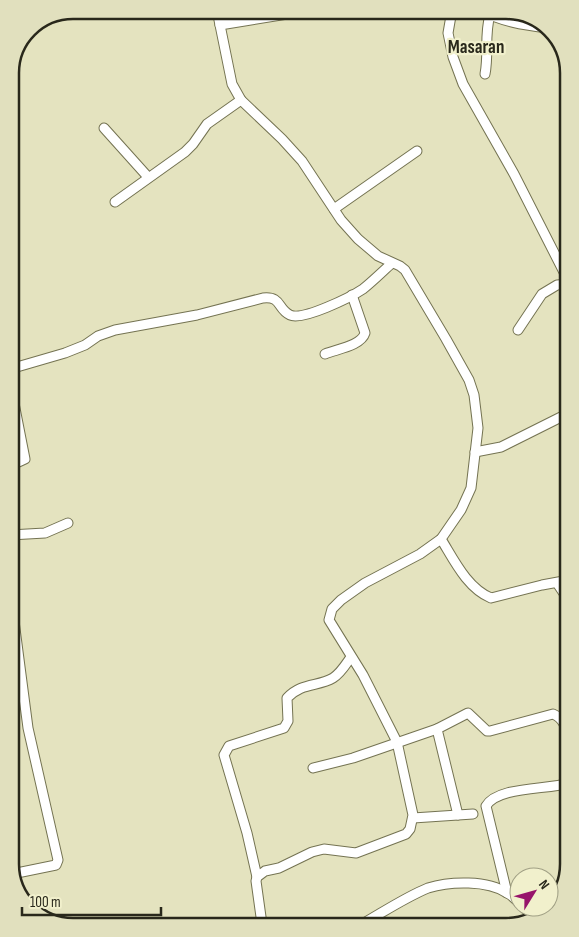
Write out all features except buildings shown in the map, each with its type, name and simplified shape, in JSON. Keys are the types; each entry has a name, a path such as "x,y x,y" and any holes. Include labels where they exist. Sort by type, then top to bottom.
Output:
{"street":[{"path":"219,19 232,84 241,100 282,138 302,161 341,220 358,239 378,256 400,266 404,270 469,380 474,395 478,428 471,488 461,510 441,540 420,554 365,583 341,600 332,609 329,620 363,675 397,742 413,818 410,829 406,834 356,854 324,849 312,852 279,868 265,871 256,881 261,918"},
{"path":"220,25 257,19"},
{"path":"450,19 448,33 452,57 463,84 514,174 560,265"},
{"path":"485,74 487,58 486,38 489,19"},
{"path":"502,19 533,26"},
{"path":"115,202 185,152 207,124 241,100"},
{"path":"104,128 148,177"},
{"path":"334,209 417,151"},
{"path":"19,367 65,354 86,345 98,336 115,330 197,316 222,308 271,297 285,312 291,316 300,317 317,312 361,290 392,262"},
{"path":"518,330 542,294 560,284"},
{"path":"325,354 357,342 364,337 365,333 352,295"},
{"path":"476,452 501,447 560,418"},
{"path":"19,426 26,459 19,462"},
{"path":"19,534 45,533 68,523"},
{"path":"441,540 472,585 490,598 560,582"},
{"path":"557,583 560,588"},
{"path":"258,877 224,755 229,746 284,728 288,721 287,698 294,690 333,678 352,657"},
{"path":"19,659 28,728 58,860 56,865 20,872"},
{"path":"313,768 353,758 437,728 468,712 486,731 553,714 560,718"},
{"path":"437,728 458,815"},
{"path":"507,892 486,806 489,801 504,793 560,786"},
{"path":"413,818 474,814"},
{"path":"373,918 413,895 430,888 449,884 474,883 507,892"}],"district":[{"name":"Masaran","path":"476,47"}]}
